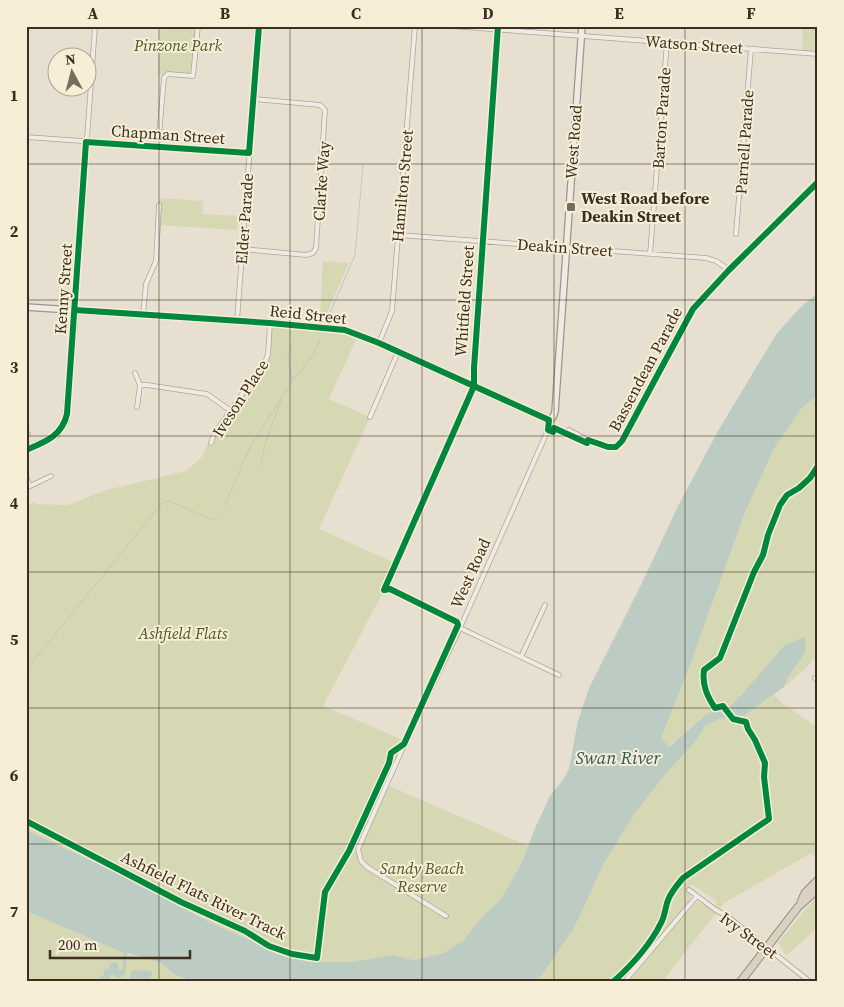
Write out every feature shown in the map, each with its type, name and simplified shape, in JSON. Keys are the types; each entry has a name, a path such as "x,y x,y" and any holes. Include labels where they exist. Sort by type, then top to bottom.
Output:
{"highway":[{"path":"741,981 798,907 805,893 818,880"},
{"path":"798,907 818,889"}],"street":[{"name":"Kenny Street","path":"26,450 56,435 68,414 95,26"},
{"path":"158,146 164,78 168,74 193,76 198,26"},
{"name":"Elder Parade","path":"237,321 259,26"},
{"name":"Hamilton Street","path":"379,343 392,311 414,26"},
{"name":"Watson Street","path":"451,26 498,28 818,54"},
{"name":"West Road","path":"446,916 367,867 361,861 358,849 406,741 460,628 548,430 549,420 555,412 582,26"},
{"name":"Whitfield Street","path":"384,590 474,386 482,241 498,28"},
{"name":"Barton Parade","path":"650,254 667,42"},
{"name":"Parnell Parade","path":"736,234 751,49"},
{"name":"Clarke Way","path":"242,249 306,255 313,253 316,248 325,110 320,105 253,99"},
{"name":"Chapman Street","path":"26,137 249,153"},
{"name":"Bassendean Parade","path":"569,430 608,448 619,445 688,316 728,270 818,182"},
{"path":"143,314 146,284 156,261 160,206"},
{"name":"Deakin Street","path":"398,235 711,259 728,270"},
{"name":"Reid Street","path":"26,306 338,329 379,343 549,420"},
{"name":"Iveson Place","path":"211,443 214,434 266,360 270,323"},
{"path":"370,417 398,352"},
{"path":"135,373 140,385 137,408"},
{"path":"140,385 207,394 231,411"},
{"path":"26,478 28,487 51,476"},
{"path":"521,656 545,605"},
{"path":"460,628 559,675"},
{"name":"Ivy Street","path":"689,890 768,947 809,981"},
{"path":"625,981 697,896"}],"green space":[{"name":"Pinzone Park","path":"161,26 198,26 193,76 157,75"},
{"path":"803,26 818,26 818,54 802,52"},
{"path":"160,198 203,201 202,214 238,216 237,230 158,225"},
{"path":"323,261 349,263 325,317 320,316"},
{"name":"Ashfield Flats","path":"269,324 331,328 358,335 329,399 370,417 319,529 395,563 384,590 323,706 406,741 387,785 528,846 521,864 501,899 481,918 463,941 444,953 414,960 392,955 353,962 315,962 276,952 209,922 119,874 26,830 26,506 34,502 36,504 68,505 107,490 186,471 201,458 213,433 264,363 267,353"},
{"path":"818,394 818,653 808,666 784,687 787,679 806,652 744,692 731,705 707,714 668,747 661,738 688,671 745,512 774,449 801,409"},
{"path":"774,695 782,703 818,728 818,860 811,853 724,903 719,909 716,906 716,901 692,884 687,889 691,894 689,903 620,981 535,981 542,975 574,928 604,863 635,813 669,770 695,742 705,726 721,718 741,718"},
{"path":"818,895 818,927 786,956 778,942"},
{"path":"696,902 704,904 716,913 663,981 629,981"},
{"path":"26,911 124,953 161,963 174,974 184,978 183,981 26,981"}],"water":[{"name":"Swan River","path":"818,293 818,394 801,409 774,449 745,512 688,671 661,738 669,747 707,714 731,705 785,645 805,637 806,651 787,679 784,687 741,718 721,718 705,726 695,742 669,770 635,813 604,863 574,928 542,975 535,981 191,981 174,974 161,963 127,953 125,974 117,978 113,974 109,977 110,981 102,981 100,978 104,976 103,972 107,968 110,970 109,964 115,962 118,964 119,970 122,970 124,953 26,911 26,830 119,874 209,922 276,952 315,962 353,962 392,955 414,960 444,953 463,941 481,918 501,899 521,864 550,796 569,769 578,721 589,688 679,504 718,431 777,333 801,307"},
{"path":"135,970 150,971 152,976 149,978 150,981 132,981 130,975"}],"waterway":[{"path":"330,313 355,255 363,165"},
{"path":"225,505 250,447 293,380 314,354 320,340"},
{"path":"292,344 288,358 292,380"},
{"path":"261,465 265,444 281,400"},
{"path":"26,670 162,503 170,501 210,519 215,519 221,513"}],"cycle path":[{"path":"26,450 46,441 57,433 65,422 67,414 86,142 249,153 259,26"},
{"name":"Ashfield Flats River Track","path":"26,821 181,902 245,931 269,946 292,954 317,958 325,892 349,851 389,763 391,753 404,744 458,625 457,622 390,589 384,590 474,386 498,26"},
{"path":"75,310 345,330 379,343 549,420 548,430 553,432 554,428 587,443 588,440 608,447 616,447 622,441 693,309 729,270 818,182"},
{"path":"614,981 652,939 662,920 669,897 683,878 769,819 764,777 765,763 755,740 746,722 733,719 723,706 715,708 706,690 704,670 720,658 754,572 763,555 768,535 780,505 787,495 799,488 810,478 818,466"}],"place":[{"name":"West Road before Deakin Street","path":"571,207"}],"park label":[{"name":"Sandy Beach Reserve","path":"422,877"}]}
